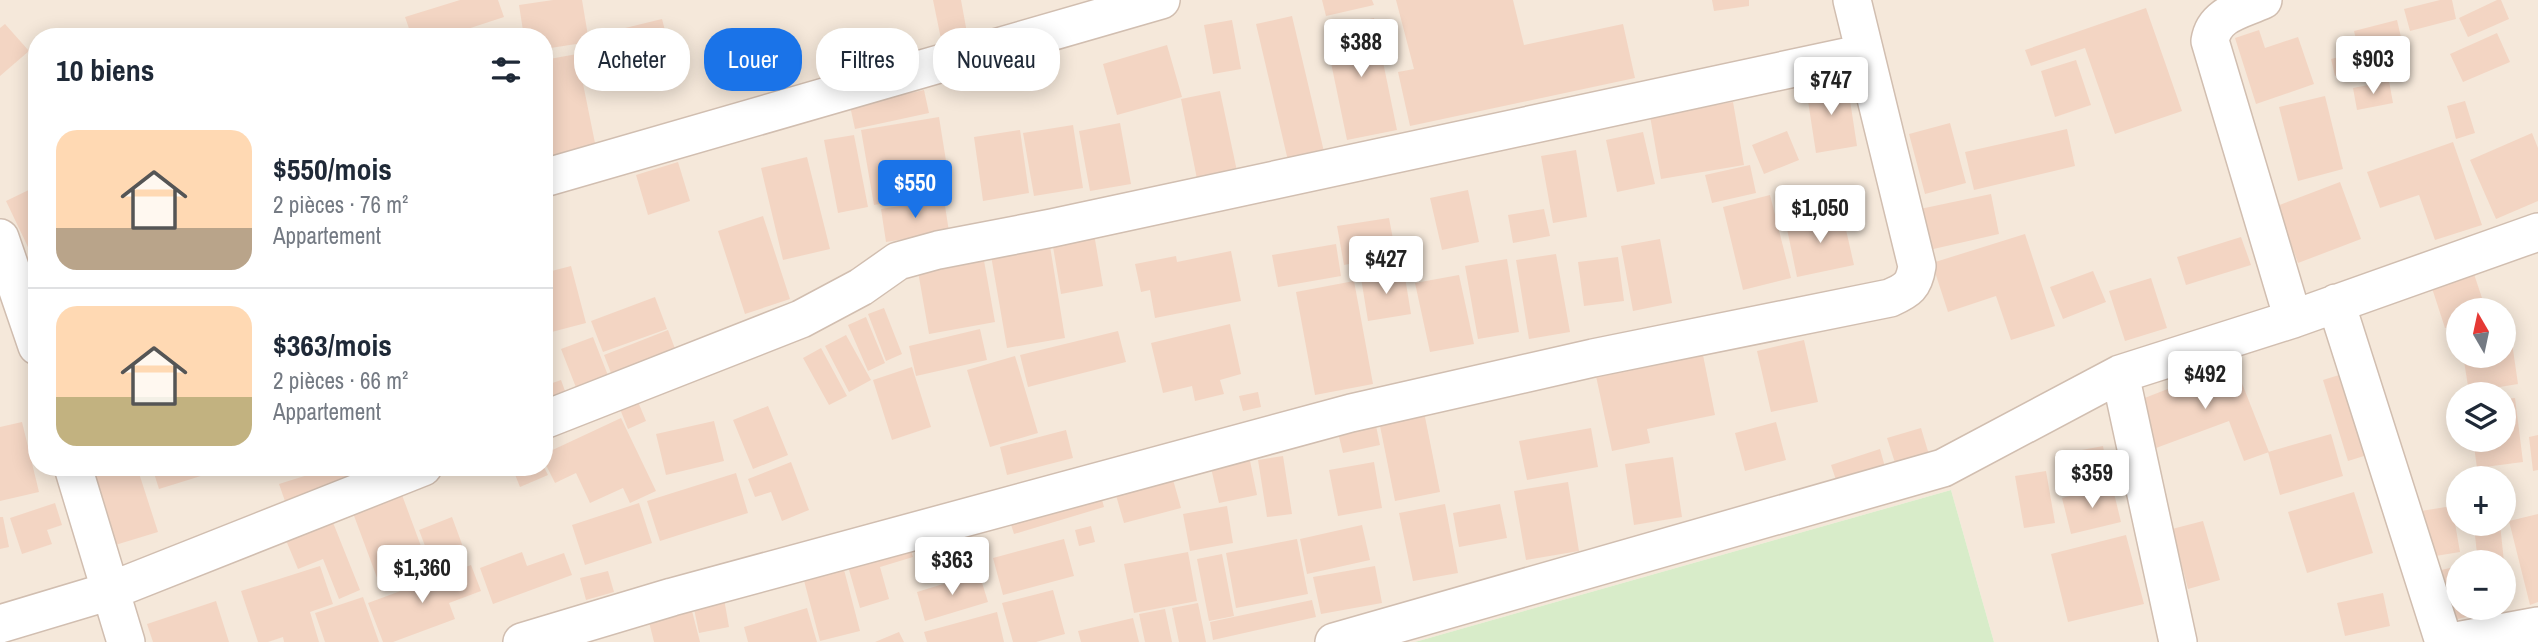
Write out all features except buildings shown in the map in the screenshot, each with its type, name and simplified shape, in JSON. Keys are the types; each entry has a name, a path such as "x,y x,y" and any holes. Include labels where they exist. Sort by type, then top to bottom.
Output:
{"street":[{"path":"553,175 1161,0"},
{"path":"522,642 686,594 1350,413 1593,358 1890,298 1908,290 1915,283 1917,266 1852,0"},
{"path":"2263,0 2225,16 2212,29 2210,41 2293,319"},
{"path":"553,415 801,318 861,287 898,261 938,250 1066,226 1864,53"},
{"path":"1334,642 1943,468 2120,374 2293,319 2538,232"},
{"path":"0,238 26,334"},
{"path":"2336,303 2444,642"},
{"path":"2120,374 2178,642"},
{"path":"76,476 127,642"},
{"path":"0,624 110,591 400,476"},
{"path":"2451,642 2538,626"}],"shaded area":[{"path":"0,0 2538,0 2538,642 1994,642 1951,490 1415,642 0,642"}],"green space":[{"path":"1951,490 1994,642 1415,642"}]}
